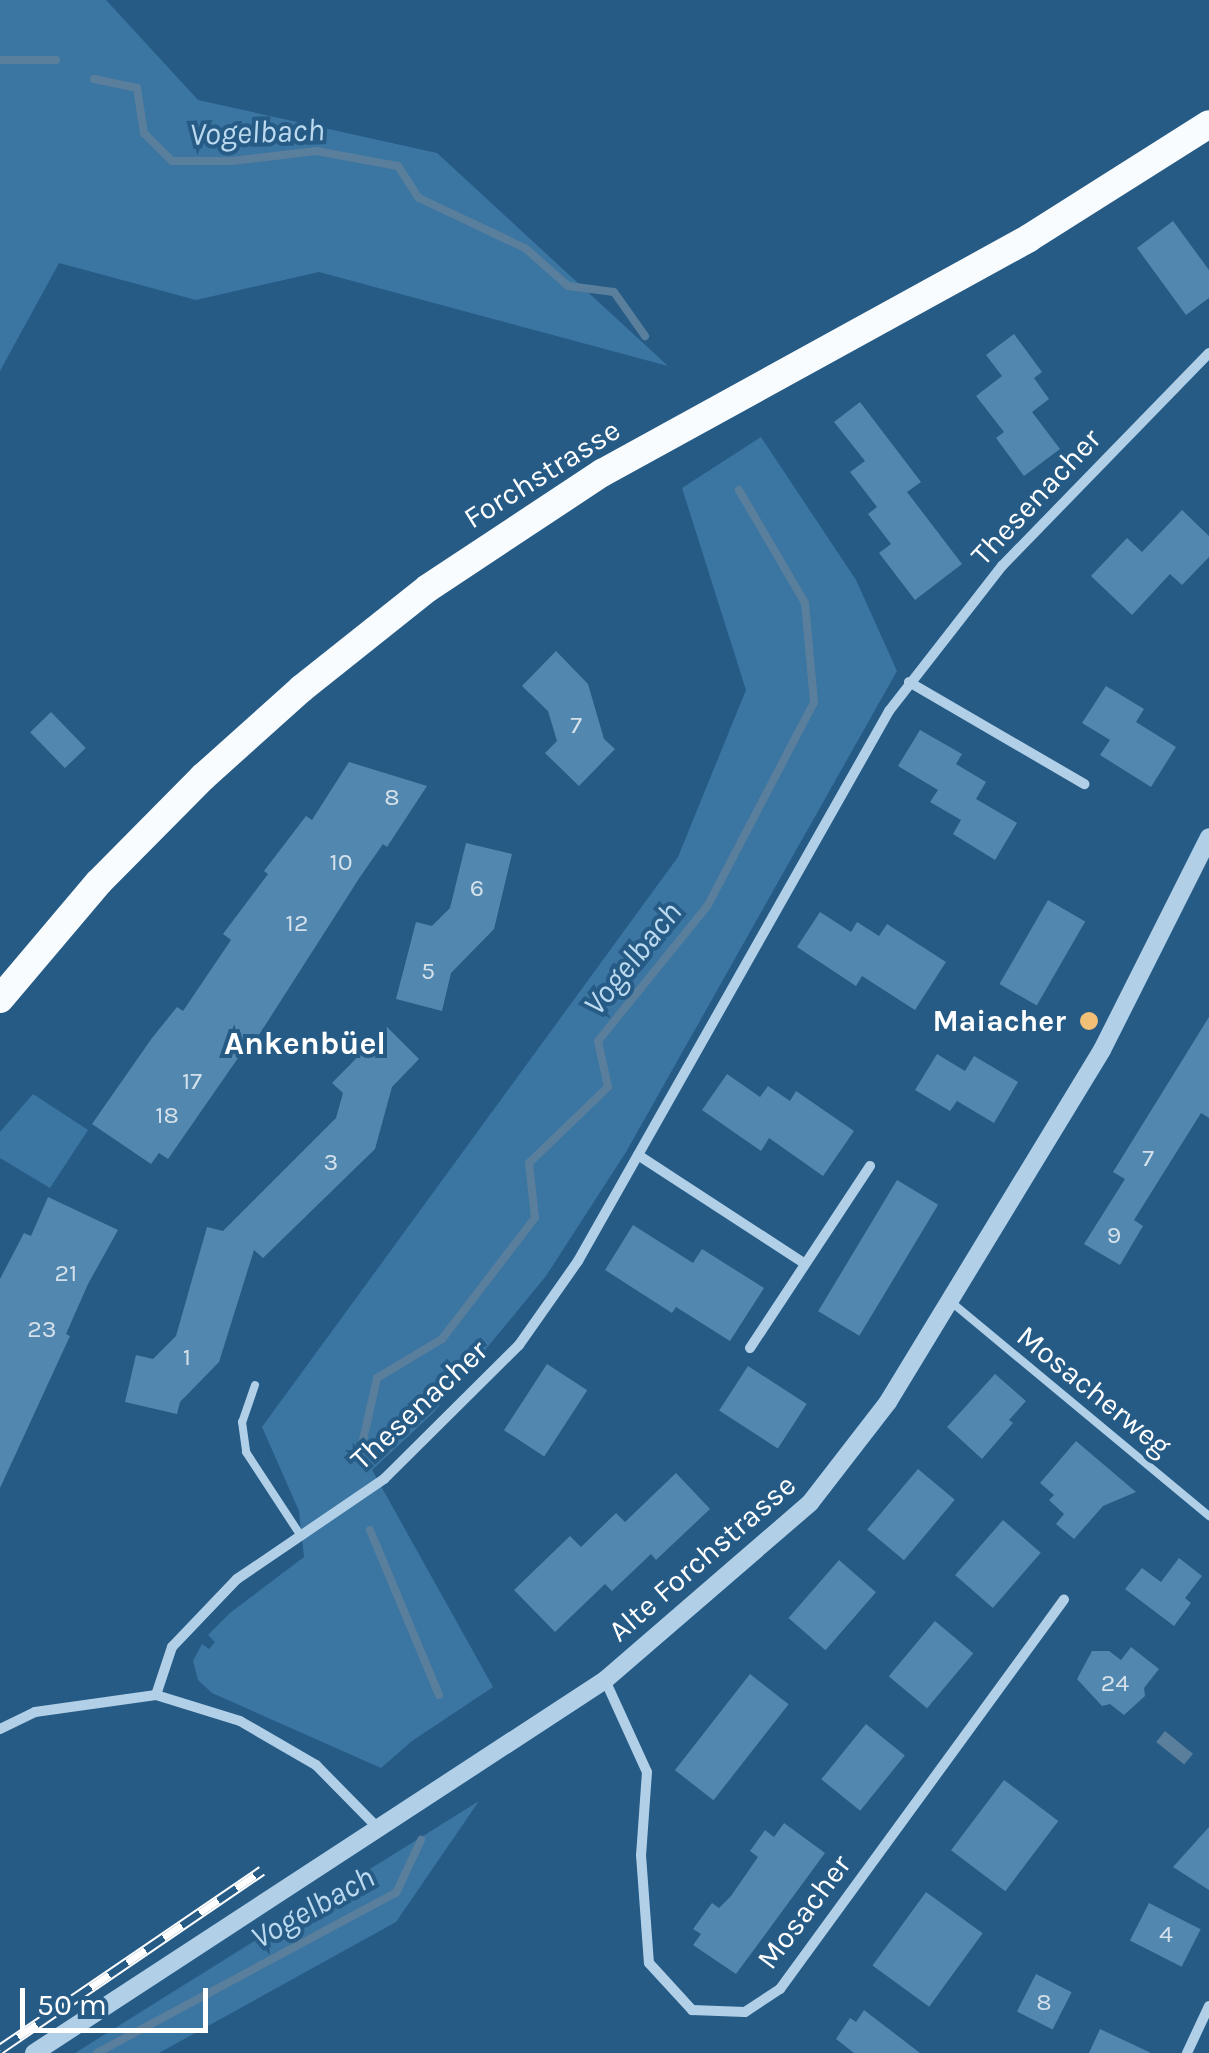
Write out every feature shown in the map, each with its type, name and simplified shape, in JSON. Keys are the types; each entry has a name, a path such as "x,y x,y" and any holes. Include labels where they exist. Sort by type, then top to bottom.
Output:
{"highway":[{"name":"Forchstrasse","path":"0,971 84,872 225,732 375,606 454,547 645,426 1100,176 1209,103"},
{"name":"Forchstrasse","path":"0,999 99,882 241,742 360,640 456,568 602,472 1029,238 1209,124"}],"street":[{"name":"Thesenacher","path":"156,1695 172,1646 238,1579 384,1479 519,1346 578,1261 909,682 1002,566 1209,354"},
{"path":"909,682 1084,784"},
{"name":"Alte Forchstrasse","path":"34,2053 606,1680 810,1503 888,1402 1102,1050 1209,837"},
{"path":"638,1155 805,1264"},
{"path":"750,1348 870,1166"},
{"name":"Mosacher","path":"606,1680 647,1772 641,1855 649,1964 692,2010 745,2012 780,1989 1064,1600"},
{"path":"0,1728 35,1712 156,1695 240,1721 316,1765 378,1828"},
{"path":"1187,2053 1209,2006"}],"lane":[{"name":"Mosacherweg","path":"950,1301 1209,1516"},
{"path":"255,1384 242,1422 246,1452 301,1536"}],"shaded area":[{"path":"0,0 106,0 198,100 437,153 668,366 319,272 196,300 59,263 0,371"},
{"path":"761,437 856,580 897,671 626,1152 546,1276 434,1412 372,1470 493,1687 412,1741 381,1768 212,1693 198,1680 193,1661 202,1644 209,1649 215,1642 208,1635 230,1613 304,1557 299,1511 262,1427 678,857 746,690 682,488"},
{"path":"33,1094 88,1130 50,1188 0,1158 0,1132"},
{"path":"1165,1731 1193,1754 1184,1765 1156,1742"},
{"path":"479,1801 396,1922 159,2053 75,2053"}],"building":[{"path":"1173,221 1209,270 1209,298 1186,315 1137,248"},
{"path":"1014,334 1042,372 1034,378 1049,399 1032,412 1060,449 1024,476 996,438 1004,432 976,396 1002,376 986,355"},
{"path":"860,402 921,482 907,492 962,564 915,600 879,553 891,544 868,514 877,507 850,472 865,461 834,422"},
{"path":"1182,510 1209,536 1209,557 1182,585 1170,574 1132,615 1091,576 1127,538 1142,552"},
{"path":"556,651 588,684 604,739 615,749 579,786 545,753 557,741 548,711 522,686"},
{"path":"1106,686 1144,709 1136,722 1176,747 1151,787 1100,755 1110,740 1082,723"},
{"path":"51,712 86,748 65,768 30,732"},
{"path":"920,730 962,754 956,764 986,782 976,799 1017,823 995,860 953,834 961,820 930,802 938,790 898,766"},
{"path":"349,762 427,786 387,847 383,844 360,877 257,1038 254,1035 168,1159 159,1153 151,1164 92,1124 152,1038 177,1007 183,1011 231,940 223,934 268,874 264,871 306,816 312,820"},
{"path":"466,843 512,854 494,929 451,973 442,1011 396,999 416,922 432,926 450,908"},
{"path":"1048,900 1085,921 1037,1006 1000,984"},
{"path":"820,912 851,932 857,922 879,936 887,924 946,962 915,1010 862,976 856,986 797,947"},
{"path":"1209,1017 1209,1118 1201,1113 1134,1220 1143,1226 1120,1265 1084,1244 1125,1179 1113,1172"},
{"path":"387,1027 419,1059 392,1087 375,1149 263,1258 254,1250 219,1362 180,1402 177,1414 125,1402 136,1355 153,1359 176,1336 207,1227 223,1231 336,1118 343,1093 332,1083"},
{"path":"937,1054 965,1071 974,1056 1018,1082 994,1123 957,1101 950,1111 915,1090"},
{"path":"727,1074 760,1097 768,1086 790,1101 796,1091 854,1131 823,1176 769,1138 761,1151 702,1110"},
{"path":"897,1180 938,1205 859,1336 818,1311"},
{"path":"48,1197 118,1230 88,1284 66,1334 70,1336 0,1488 0,1279 24,1233 31,1236"},
{"path":"633,1225 693,1263 702,1249 764,1288 730,1341 676,1307 672,1313 605,1270"},
{"path":"547,1364 587,1390 544,1456 504,1430"},
{"path":"748,1366 807,1404 778,1449 719,1410"},
{"path":"995,1374 1026,1401 982,1459 947,1427"},
{"path":"1076,1441 1136,1492 1103,1506 1074,1539 1056,1524 1064,1514 1049,1500 1054,1495 1040,1483"},
{"path":"918,1469 955,1500 904,1560 867,1530"},
{"path":"676,1473 710,1509 656,1560 651,1554 612,1591 605,1584 555,1632 514,1590 570,1536 581,1547 616,1513 625,1522"},
{"path":"1003,1520 1041,1553 993,1608 955,1575"},
{"path":"1179,1558 1202,1576 1185,1598 1191,1603 1174,1626 1125,1589 1142,1568 1161,1582"},
{"path":"839,1560 876,1592 825,1650 788,1618"},
{"path":"935,1621 973,1653 927,1708 889,1676"},
{"path":"1131,1647 1159,1669 1144,1688 1145,1696 1124,1715 1110,1704 1102,1706 1077,1679 1092,1651 1109,1651 1121,1660"},
{"path":"750,1674 789,1704 714,1800 675,1770"},
{"path":"866,1724 905,1755 860,1811 821,1779"},
{"path":"1004,1780 1058,1821 1005,1891 951,1850"},
{"path":"784,1823 825,1853 736,1974 693,1945 701,1934 693,1929 712,1903 719,1908 731,1896 758,1857 750,1851 765,1830 774,1837"},
{"path":"1209,1827 1209,1890 1173,1867"},
{"path":"926,1892 983,1933 929,2007 873,1966"},
{"path":"1149,1903 1201,1929 1182,1967 1130,1940"},
{"path":"1036,1974 1072,1992 1053,2030 1017,2011"},
{"path":"864,2010 920,2053 854,2053 836,2039 850,2018 856,2022"},
{"path":"1100,2029 1151,2053 1089,2053"}],"waterway":[{"name":"Vogelbach","path":"0,60 56,60"},
{"name":"Vogelbach","path":"94,79 137,88 144,133 172,161 232,161 316,151 398,166 419,198 525,248 568,286 614,292 645,336"},
{"name":"Vogelbach","path":"359,1458 377,1378 442,1339 535,1218 529,1163 608,1087 598,1041 708,905 814,702 805,603 739,490"},
{"name":"Vogelbach","path":"370,1530 439,1695"},
{"name":"Vogelbach","path":"97,2053 396,1893 421,1840"}],"railway":[{"path":"0,2049 262,1870"}],"place":[{"name":"Maiacher","path":"1089,1021"}],"district":[{"name":"Ankenbüel","path":"305,1044"}]}
